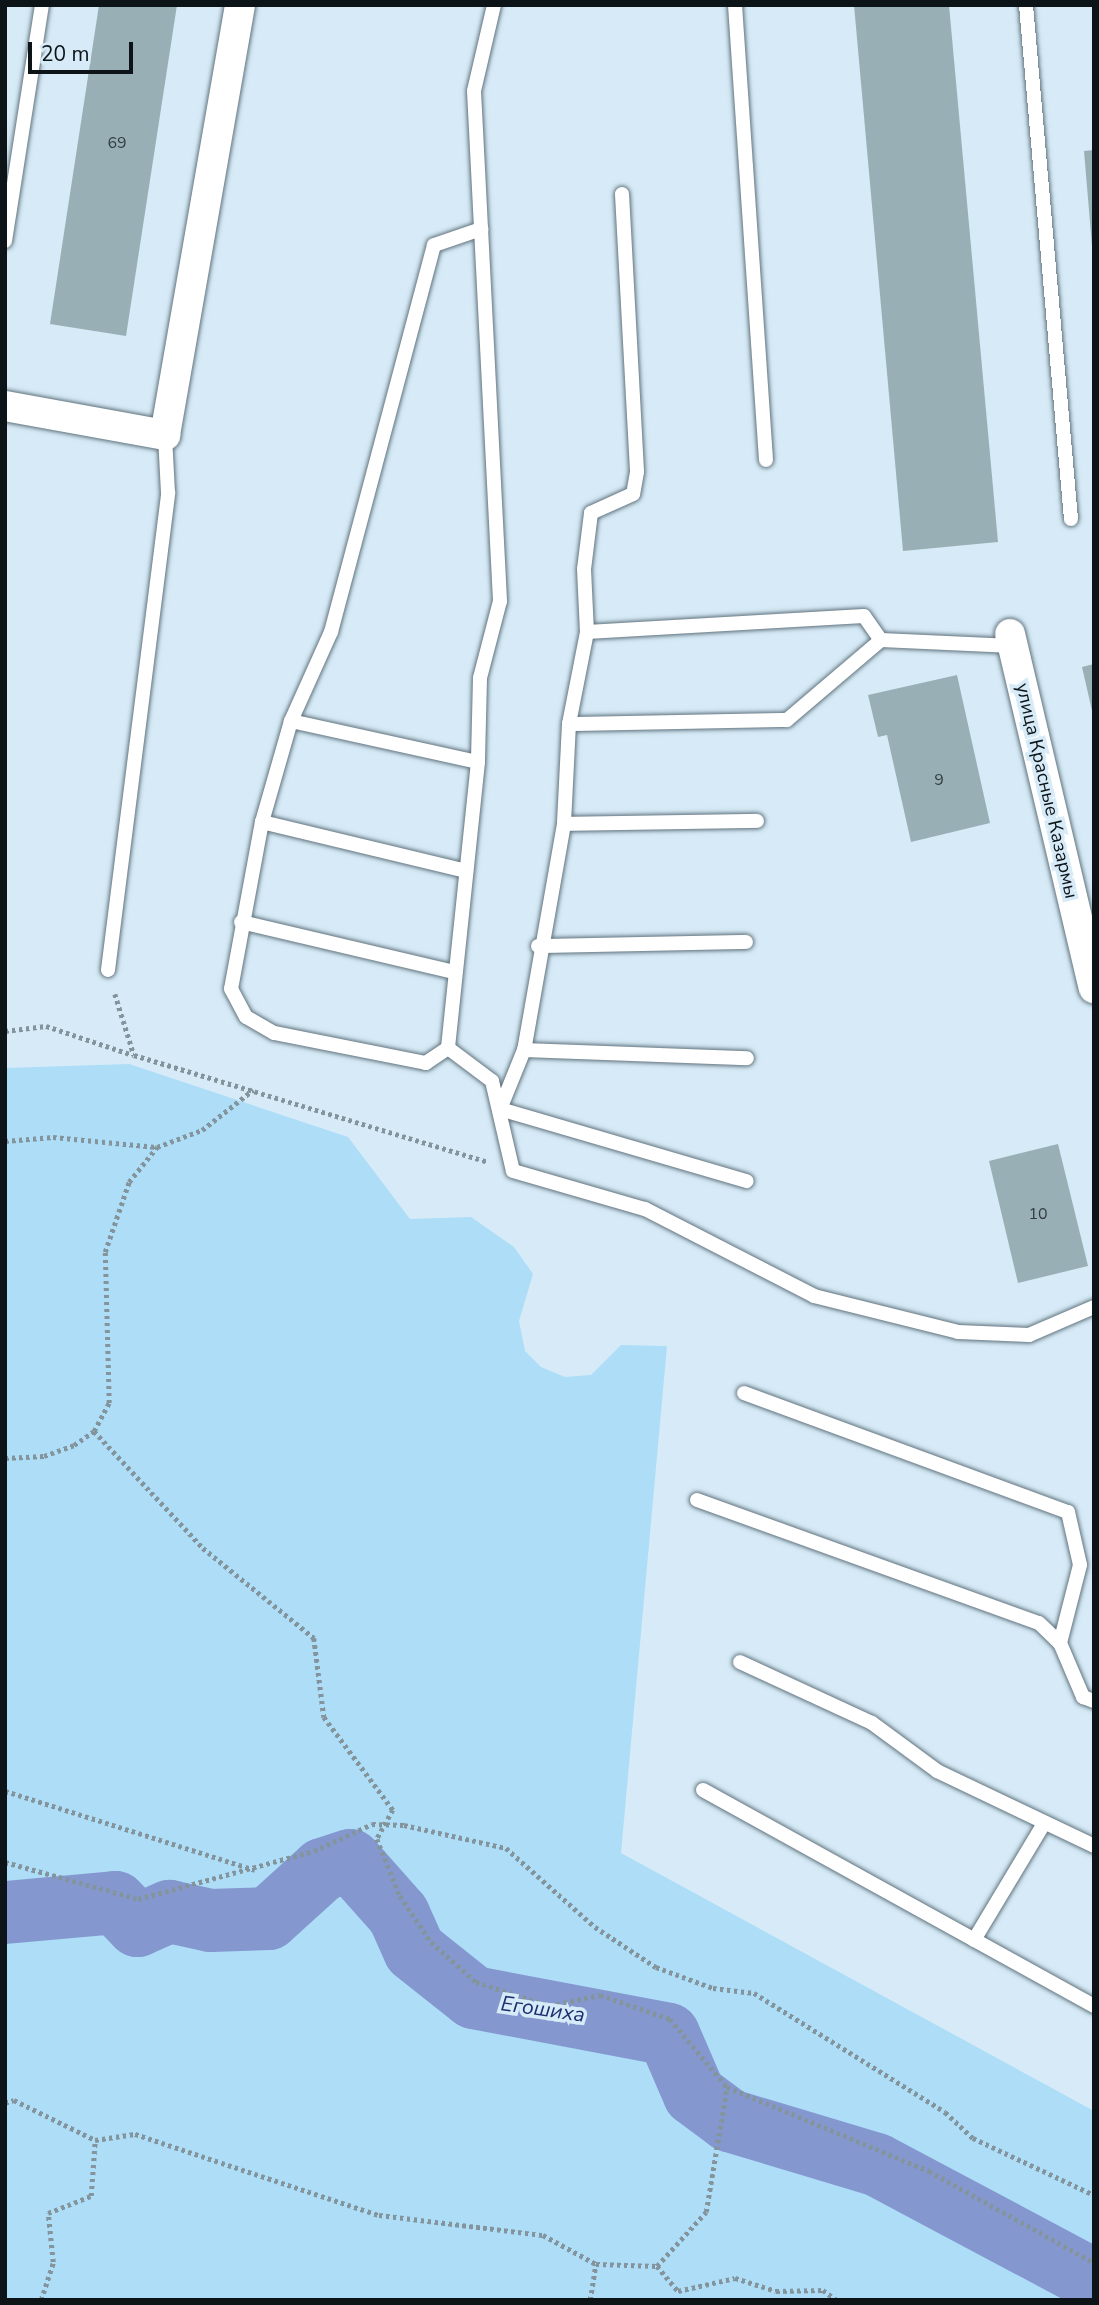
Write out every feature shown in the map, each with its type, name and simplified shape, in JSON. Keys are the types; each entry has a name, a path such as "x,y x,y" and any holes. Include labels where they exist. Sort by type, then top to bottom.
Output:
{"street":[{"path":"5,406 165,435 240,5"},
{"name":"улица Красные Казармы","path":"1011,640 1085,915 1094,988"}],"lane":[{"path":"5,241 42,5"},
{"path":"448,1048 478,762 480,678 500,601 474,91 494,5"},
{"path":"735,5 766,460"},
{"path":"1026,5 1071,519"},
{"path":"500,1109 524,1050 538,946 564,824 569,724 587,632 583,569 591,513 633,494 637,472 622,194"},
{"path":"448,1048 426,1063 274,1033 246,1017 231,989 241,922 262,822 291,721 331,632 434,245 481,229"},
{"path":"108,970 168,494 165,435"},
{"path":"587,632 864,615 881,640"},
{"path":"569,724 787,720 881,640 1011,640"},
{"path":"291,721 478,762"},
{"path":"564,824 757,821"},
{"path":"262,822 466,871"},
{"path":"241,922 455,972"},
{"path":"538,946 746,942"},
{"path":"448,1048 492,1081 513,1171 645,1209 814,1296 958,1332 1029,1335 1094,1307"},
{"path":"524,1050 747,1058"},
{"path":"500,1109 747,1181"},
{"path":"744,1393 1068,1512 1080,1566 1060,1643"},
{"path":"698,1500 1039,1623 1060,1643 1083,1697 1094,1700"},
{"path":"740,1662 872,1723 937,1771 1043,1825 1094,1846"},
{"path":"703,1790 1094,2006"},
{"path":"974,1940 1043,1825"}],"path":[{"path":"108,970 134,1055"},
{"path":"5,1031 46,1026 134,1055 390,1127 513,1171"},
{"path":"5,1141 53,1137 157,1147 202,1130 254,1090"},
{"path":"5,1458 44,1456 94,1431 109,1403 105,1252 128,1182 157,1147"},
{"path":"94,1431 203,1548 314,1639 324,1717 393,1810 377,1839 400,1896 431,1942 477,1982 550,2006 600,1995 670,2019 727,2087 929,2171 1094,2263"},
{"path":"5,1791 255,1870"},
{"path":"5,1862 138,1899 255,1870 384,1825 506,1848 595,1927 656,1967 713,1988 754,1993 945,2112 973,2138 1094,2195"},
{"path":"657,2266 706,2212 724,2130 727,2087"},
{"path":"5,2103 14,2100 94,2140 135,2134 379,2215 543,2235 596,2264 657,2266 678,2291 735,2278 776,2291 823,2290 837,2300"},
{"path":"41,2300 53,2262 48,2213 91,2196 94,2140"},
{"path":"590,2300 596,2264"}],"shaded area":[{"path":"129,1064 348,1137 410,1219 471,1217 514,1247 533,1274 519,1321 525,1351 541,1367 565,1377 591,1375 621,1345 667,1346 621,1853 1094,2111 1094,2300 5,2300 5,1068"}],"building":[{"path":"99,5 177,5 126,336 50,324"},
{"path":"854,5 949,5 998,542 903,551"},
{"path":"1094,150 1094,246 1092,246 1084,151"},
{"path":"1094,664 1094,715 1093,715 1082,667"},
{"path":"957,675 990,823 911,842 887,735 878,737 868,695"},
{"path":"1058,1144 1088,1266 1018,1283 989,1161"}],"waterway":[{"name":"Егошиха","path":"5,1912 115,1902 137,1925 169,1911 210,1920 268,1918 322,1869 350,1860 398,1914 414,1950 473,1997 668,2034 694,2094 729,2120 876,2164 1094,2280"}]}
